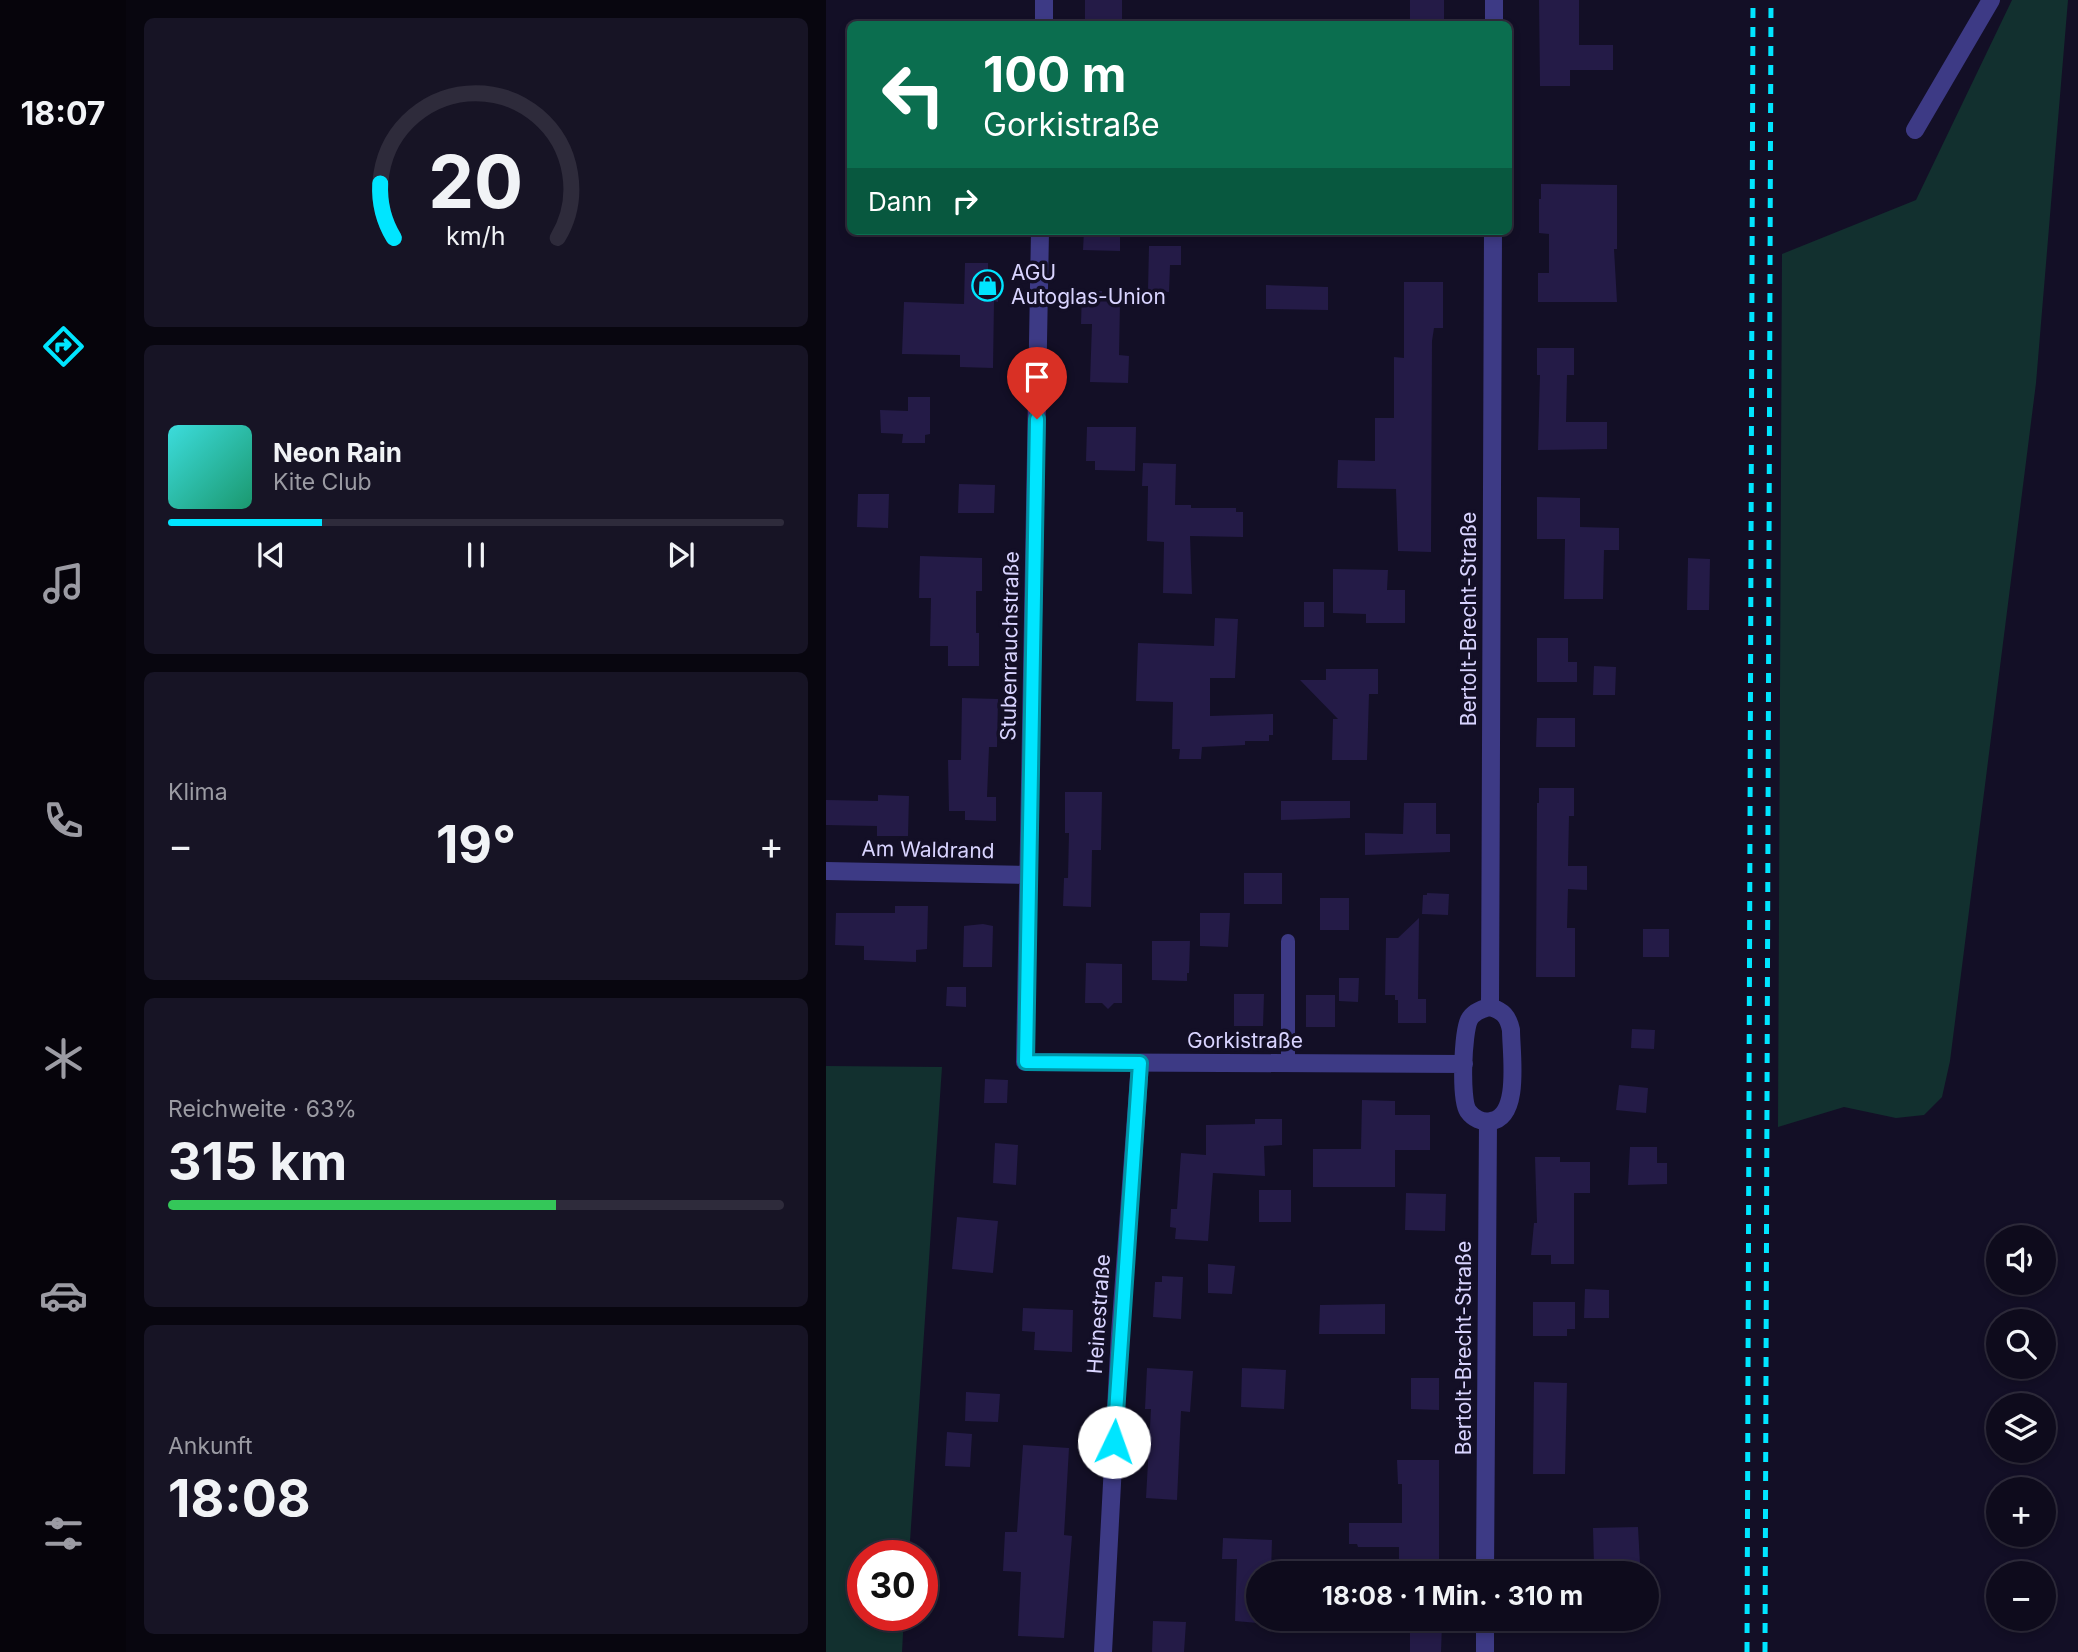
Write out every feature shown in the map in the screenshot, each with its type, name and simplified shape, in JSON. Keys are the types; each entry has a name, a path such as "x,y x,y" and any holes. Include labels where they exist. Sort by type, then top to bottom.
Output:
{"street":[{"path":"1044,0 1044,21"},
{"path":"1494,0 1494,21"},
{"path":"1914,130 1992,0"},
{"name":"Stubenrauchstraße","path":"1026,1062 1040,235"},
{"name":"Bertolt-Brecht-Straße","path":"1490,1007 1493,235"},
{"name":"Am Waldrand","path":"826,871 1029,875"},
{"path":"1490,1007 1501,1011 1509,1019 1511,1101 1500,1119 1488,1122 1476,1119 1467,1110 1464,1064 1469,1018 1480,1009 1490,1007"},
{"name":"Gorkistraße","path":"1026,1062 1464,1064"},
{"name":"Heinestraße","path":"1103,1652 1120,1334 1140,1063"},
{"name":"Bertolt-Brecht-Straße","path":"1485,1561 1488,1122"},
{"path":"1485,1631 1485,1652"}],"lane":[{"path":"1288,1063 1289,941"}],"green space":[{"path":"2012,0 2068,0 2036,383 1950,1061 1942,1097 1924,1115 1896,1118 1844,1107 1778,1127 1782,254 1916,200"},
{"path":"826,1066 942,1067 910,1540 847,1540 847,1631 903,1631 902,1652 826,1652"}],"building":[{"path":"1085,0 1122,0 1122,20 1085,20"},
{"path":"1410,0 1444,0 1444,21 1410,21"},
{"path":"1539,0 1579,0 1579,45 1613,45 1613,70 1570,70 1570,86 1540,86"},
{"path":"1541,184 1617,185 1617,249 1614,249 1617,302 1538,302 1538,273 1549,273 1549,234 1539,233"},
{"path":"1084,235 1120,235 1120,251 1083,250"},
{"path":"1149,246 1181,246 1181,265 1170,265 1169,292 1148,291"},
{"path":"965,263 988,263 988,271 998,272 998,302 994,301 993,368 960,367 960,355 902,354 904,302 964,304"},
{"path":"1404,282 1443,282 1443,328 1434,328 1432,341 1431,552 1398,551 1396,489 1337,488 1338,460 1375,461 1375,418 1394,418 1394,357 1404,358"},
{"path":"1266,285 1328,287 1328,310 1266,309"},
{"path":"1082,291 1102,291 1102,299 1120,301 1119,355 1129,356 1128,383 1090,382 1092,324 1081,324"},
{"path":"1537,348 1574,348 1574,375 1567,375 1566,422 1607,422 1607,449 1538,450 1540,375 1537,375"},
{"path":"908,397 930,397 930,434 925,435 925,443 902,443 903,434 881,433 880,410 908,411"},
{"path":"1087,427 1136,427 1135,471 1095,470 1095,461 1086,461"},
{"path":"1143,463 1176,464 1175,505 1191,505 1191,508 1236,508 1236,512 1243,512 1243,537 1190,536 1192,594 1163,593 1164,542 1147,541 1148,486 1142,486"},
{"path":"959,484 995,485 994,513 958,513"},
{"path":"858,494 889,494 888,528 857,527"},
{"path":"1537,497 1580,498 1580,527 1619,528 1619,550 1604,550 1603,599 1564,599 1565,539 1537,539"},
{"path":"920,556 982,558 982,591 976,591 979,666 948,666 948,646 930,646 931,598 919,598"},
{"path":"1688,558 1710,559 1709,610 1687,610"},
{"path":"1333,569 1388,570 1387,590 1405,590 1405,623 1366,623 1366,614 1333,613"},
{"path":"1304,602 1324,602 1324,627 1304,627"},
{"path":"1215,618 1238,619 1235,678 1210,678 1210,716 1273,714 1273,735 1269,735 1269,741 1245,741 1245,745 1202,747 1201,759 1179,759 1180,749 1172,749 1173,702 1136,701 1138,643 1214,646"},
{"path":"1537,638 1568,638 1568,662 1577,662 1577,682 1537,682"},
{"path":"1594,666 1616,667 1615,695 1593,695"},
{"path":"1326,669 1378,669 1378,694 1369,694 1367,760 1332,760 1333,719 1338,719 1300,680 1326,680"},
{"path":"962,698 998,699 997,747 989,747 987,797 996,797 996,821 965,820 965,811 949,811 948,760 961,760"},
{"path":"1537,718 1575,718 1575,747 1536,747"},
{"path":"1539,788 1574,788 1574,816 1569,816 1568,866 1587,866 1587,890 1568,889 1567,928 1575,928 1575,977 1536,977"},
{"path":"1065,792 1102,792 1101,850 1092,850 1091,907 1063,906 1064,878 1068,878 1069,833 1065,833"},
{"path":"878,795 909,796 908,836 877,836 877,826 826,825 826,800 878,801"},
{"path":"1281,801 1350,801 1350,818 1281,820"},
{"path":"1404,803 1436,803 1436,834 1450,834 1450,852 1365,855 1365,833 1403,834"},
{"path":"1244,873 1282,873 1282,904 1244,904"},
{"path":"1449,894 1448,915 1422,914 1423,895"},
{"path":"1320,898 1349,898 1349,930 1320,930"},
{"path":"895,906 928,906 927,949 916,950 916,962 864,960 864,946 835,945 836,913 895,913"},
{"path":"1200,913 1230,913 1228,947 1200,946"},
{"path":"1419,918 1418,999 1426,999 1426,1023 1398,1023 1398,1000 1395,1000 1395,995 1385,995 1386,938 1398,938"},
{"path":"964,926 993,926 992,967 963,967"},
{"path":"1643,929 1669,929 1669,957 1643,957"},
{"path":"1152,941 1190,941 1187,981 1152,980"},
{"path":"1086,963 1122,964 1122,1003 1114,1003 1108,1009 1102,1003 1085,1003"},
{"path":"1339,978 1359,978 1358,1002 1339,1001"},
{"path":"947,987 966,987 966,1007 946,1006"},
{"path":"1234,994 1264,994 1263,1026 1234,1026"},
{"path":"1306,995 1335,995 1335,1027 1306,1027"},
{"path":"1632,1029 1655,1030 1654,1049 1631,1048"},
{"path":"985,1079 1008,1080 1007,1103 984,1103"},
{"path":"1619,1085 1648,1088 1646,1113 1616,1110"},
{"path":"1362,1100 1395,1101 1395,1115 1430,1115 1430,1150 1395,1150 1395,1187 1313,1187 1313,1149 1361,1149"},
{"path":"1255,1119 1282,1119 1282,1145 1264,1146 1265,1176 1213,1173 1208,1241 1175,1239 1176,1228 1170,1227 1171,1209 1177,1209 1181,1153 1206,1155 1206,1125 1255,1124"},
{"path":"995,1143 1018,1145 1016,1185 993,1183"},
{"path":"1630,1147 1657,1147 1657,1163 1667,1163 1667,1184 1628,1185"},
{"path":"1535,1157 1560,1157 1560,1162 1590,1162 1590,1193 1574,1193 1574,1264 1551,1264 1551,1255 1531,1255 1534,1223 1537,1223"},
{"path":"1259,1190 1291,1190 1291,1222 1259,1222"},
{"path":"1406,1193 1446,1194 1445,1231 1405,1230"},
{"path":"957,1217 998,1221 993,1273 952,1269"},
{"path":"1208,1264 1235,1266 1232,1294 1208,1293"},
{"path":"1162,1276 1183,1277 1181,1319 1153,1317 1155,1282 1162,1282"},
{"path":"1585,1289 1609,1290 1609,1318 1584,1318"},
{"path":"1533,1302 1575,1302 1575,1329 1567,1329 1567,1336 1533,1336"},
{"path":"1385,1304 1385,1334 1319,1334 1320,1305"},
{"path":"1023,1308 1073,1310 1072,1352 1034,1350 1035,1332 1022,1331"},
{"path":"1147,1368 1193,1371 1190,1412 1181,1411 1177,1500 1146,1498 1151,1409 1145,1409"},
{"path":"1242,1368 1286,1370 1284,1409 1241,1407"},
{"path":"1411,1378 1439,1378 1439,1410 1411,1409"},
{"path":"1534,1382 1567,1383 1565,1474 1533,1474"},
{"path":"966,1392 1000,1394 998,1422 965,1421"},
{"path":"947,1432 972,1434 970,1467 945,1466"},
{"path":"1023,1445 1069,1448 1064,1535 1072,1536 1064,1638 1018,1636 1021,1572 1003,1571 1005,1532 1017,1532"},
{"path":"1397,1460 1439,1460 1439,1561 1399,1561 1399,1547 1358,1547 1357,1544 1349,1544 1349,1523 1402,1523 1402,1484 1398,1484"},
{"path":"1638,1527 1640,1561 1594,1561 1593,1528"},
{"path":"1223,1538 1272,1540 1271,1561 1246,1561 1246,1622 1235,1621 1237,1559 1222,1559"},
{"path":"1153,1621 1186,1622 1184,1652 1152,1652"},
{"path":"1410,1631 1442,1631 1441,1652 1410,1652"}],"railway":[{"path":"1747,1652 1753,0"},
{"path":"1765,1652 1771,0"}],"place":[{"name":"AGU Autoglas-Union","path":"988,285"}],"route":[{"path":"1037,419 1026,1062 1140,1063 1114,1442"}]}
